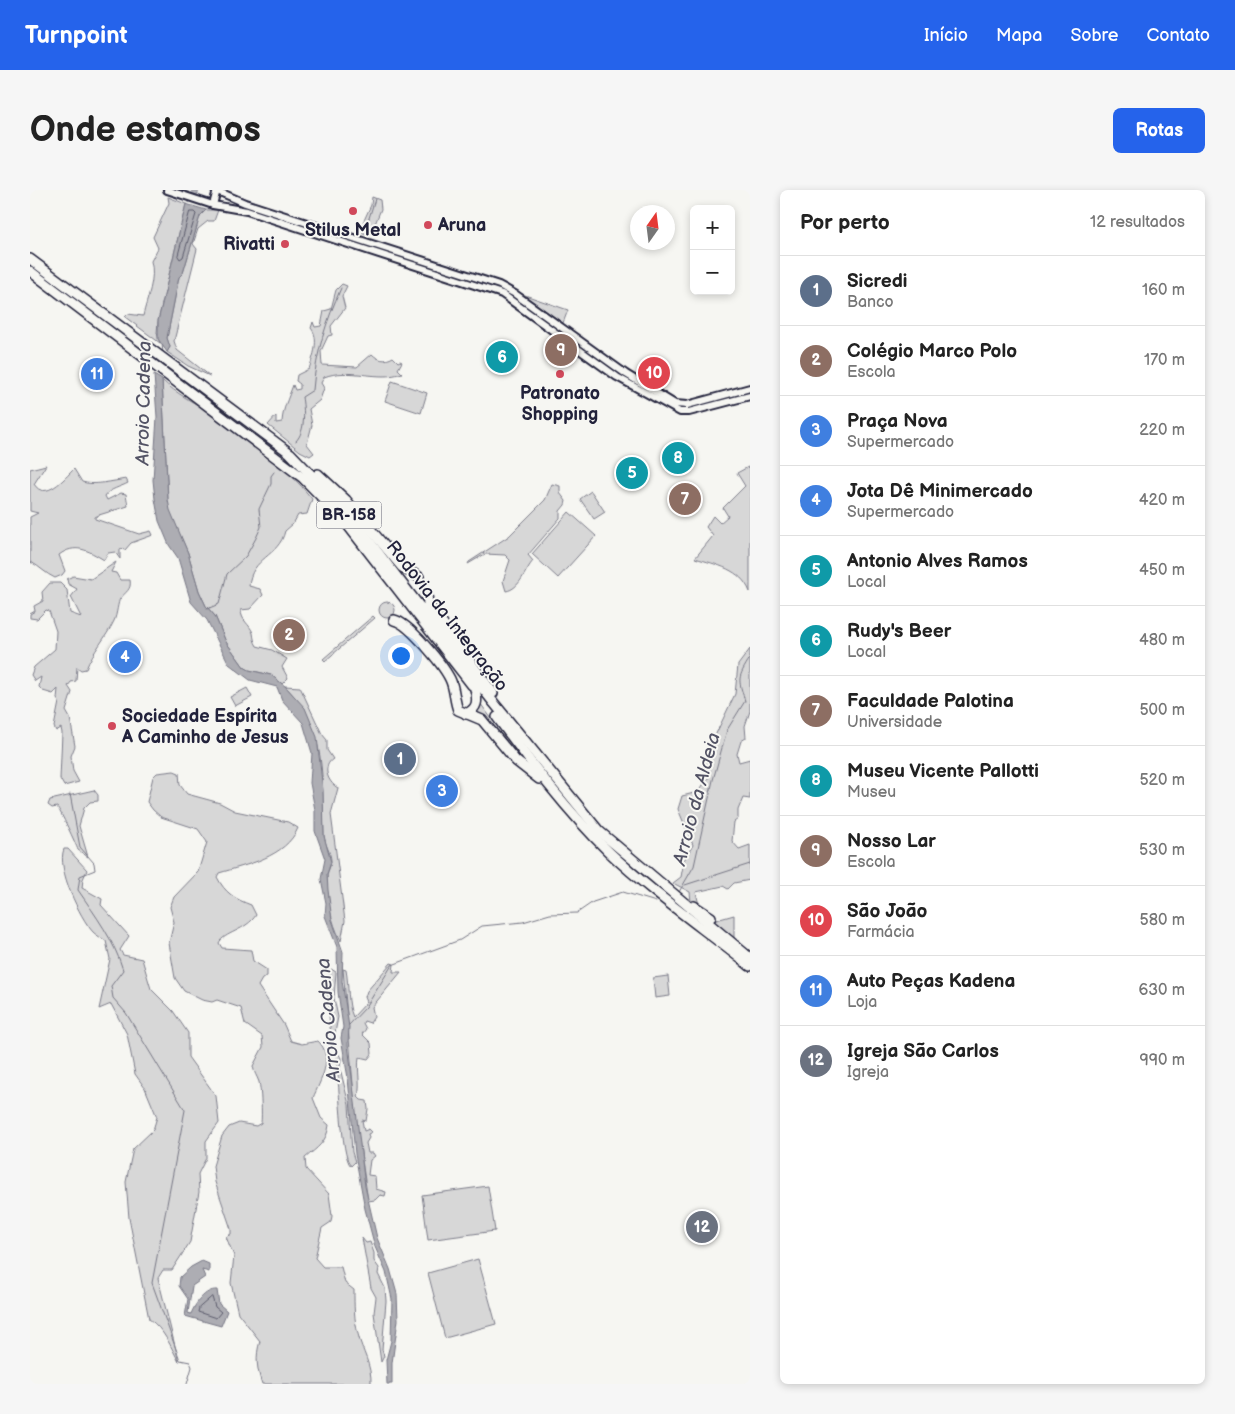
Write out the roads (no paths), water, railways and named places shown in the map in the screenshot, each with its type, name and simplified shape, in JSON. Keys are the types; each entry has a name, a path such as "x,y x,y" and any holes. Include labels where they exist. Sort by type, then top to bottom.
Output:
{"highway":[{"name":"Rodovia da Integração","path":"30,259 290,453 346,511 475,689 599,831 705,923 750,958"},
{"name":"Rodovia da Integração","path":"30,272 303,478 338,512 399,586"},
{"path":"290,453 305,462 331,486 402,567 419,577"},
{"path":"428,594 428,604 498,700 505,722 509,754"},
{"name":"Rodovia da Integração","path":"417,611 505,722 574,815 629,870 705,923 750,966"},
{"path":"394,620 400,621 408,627 445,670 453,686 458,710 477,717 487,724 509,754 534,774 574,815"},
{"path":"466,714 475,709 477,704 475,689"}],"main road":[{"path":"210,204 216,190 245,203 415,262"},
{"path":"172,192 210,204 247,211 415,262 500,285 626,374 680,409 689,412 750,396"},
{"path":"680,409 750,388"}],"water":[{"name":"Arroio Cadena","path":"186,204 206,210 200,216 183,273 179,277 167,338 170,347 167,352 158,339 158,321"},
{"path":"154,375 162,380 170,510 188,553 199,591 206,606 215,616 226,642 244,667 271,675 285,686 305,708 317,737 323,791 324,836 331,862 327,874 328,890 332,920 343,952 342,981 349,1027 348,1044 365,1186 377,1238 390,1269 397,1294 398,1320 392,1363 392,1384 387,1384 386,1360 391,1341 392,1299 386,1272 375,1247 365,1209 355,1154 348,1078 341,1038 343,1027 338,992 337,947 325,916 326,903 321,879 325,859 315,831 315,810 310,783 312,753 303,723 282,700 277,687 250,680 229,664 207,620 191,602 178,558 169,545 159,521 155,499 153,480 157,417"},
{"path":"202,1261 209,1264 209,1272 202,1270 205,1277 192,1286 188,1313 191,1314 198,1302 208,1292 217,1290 219,1304 227,1311 221,1326 185,1316 188,1299 179,1286 180,1277 191,1267"}],"waterway":[{"name":"Arroio Cadena","path":"193,197 195,192"},
{"name":"Arroio Cadena","path":"365,231 375,199"},
{"name":"Arroio Cadena","path":"296,441 303,426 302,397 313,390 323,337 341,288"},
{"name":"Arroio Cadena","path":"162,344 163,353"},
{"name":"Arroio Cadena","path":"207,609 219,604 227,574 246,556 256,538 261,527 259,509 271,484 271,476 274,472"},
{"name":"Arroio da Aldeia","path":"679,892 694,866 713,780 727,730 745,701 740,679 750,658"},
{"path":"70,794 80,847 94,863 95,870 80,876 78,890 110,938 123,970 111,986 113,998 126,1013 185,1110 152,1283 180,1360 190,1362 192,1367 187,1384"},
{"path":"685,885 750,864"},
{"path":"349,1025 366,1007 392,965 460,940 482,926 523,922 550,914 577,913 593,902 623,892 656,902"}],"place":[{"name":"Stilus Metal","path":"353,211"},
{"name":"Aruna","path":"428,225"},
{"name":"Rivatti","path":"285,244"},
{"name":"Nosso Lar","path":"561,350"},
{"name":"Rudy's Beer","path":"502,357"},
{"name":"São João","path":"654,373"},
{"name":"Auto Peças Kadena","path":"97,374"},
{"name":"Patronato Shopping","path":"560,374"},
{"name":"Museu Vicente Pallotti","path":"678,458"},
{"name":"Antonio Alves Ramos","path":"632,473"},
{"name":"Faculdade Palotina","path":"685,499"},
{"name":"Colégio Marco Polo","path":"289,635"},
{"name":"Jota Dê Minimercado","path":"125,657"},
{"name":"Sociedade Espírita A Caminho de Jesus","path":"112,726"},
{"name":"Sicredi","path":"400,759"},
{"name":"Praça Nova","path":"442,791"},
{"name":"Igreja São Carlos","path":"702,1227"}]}
